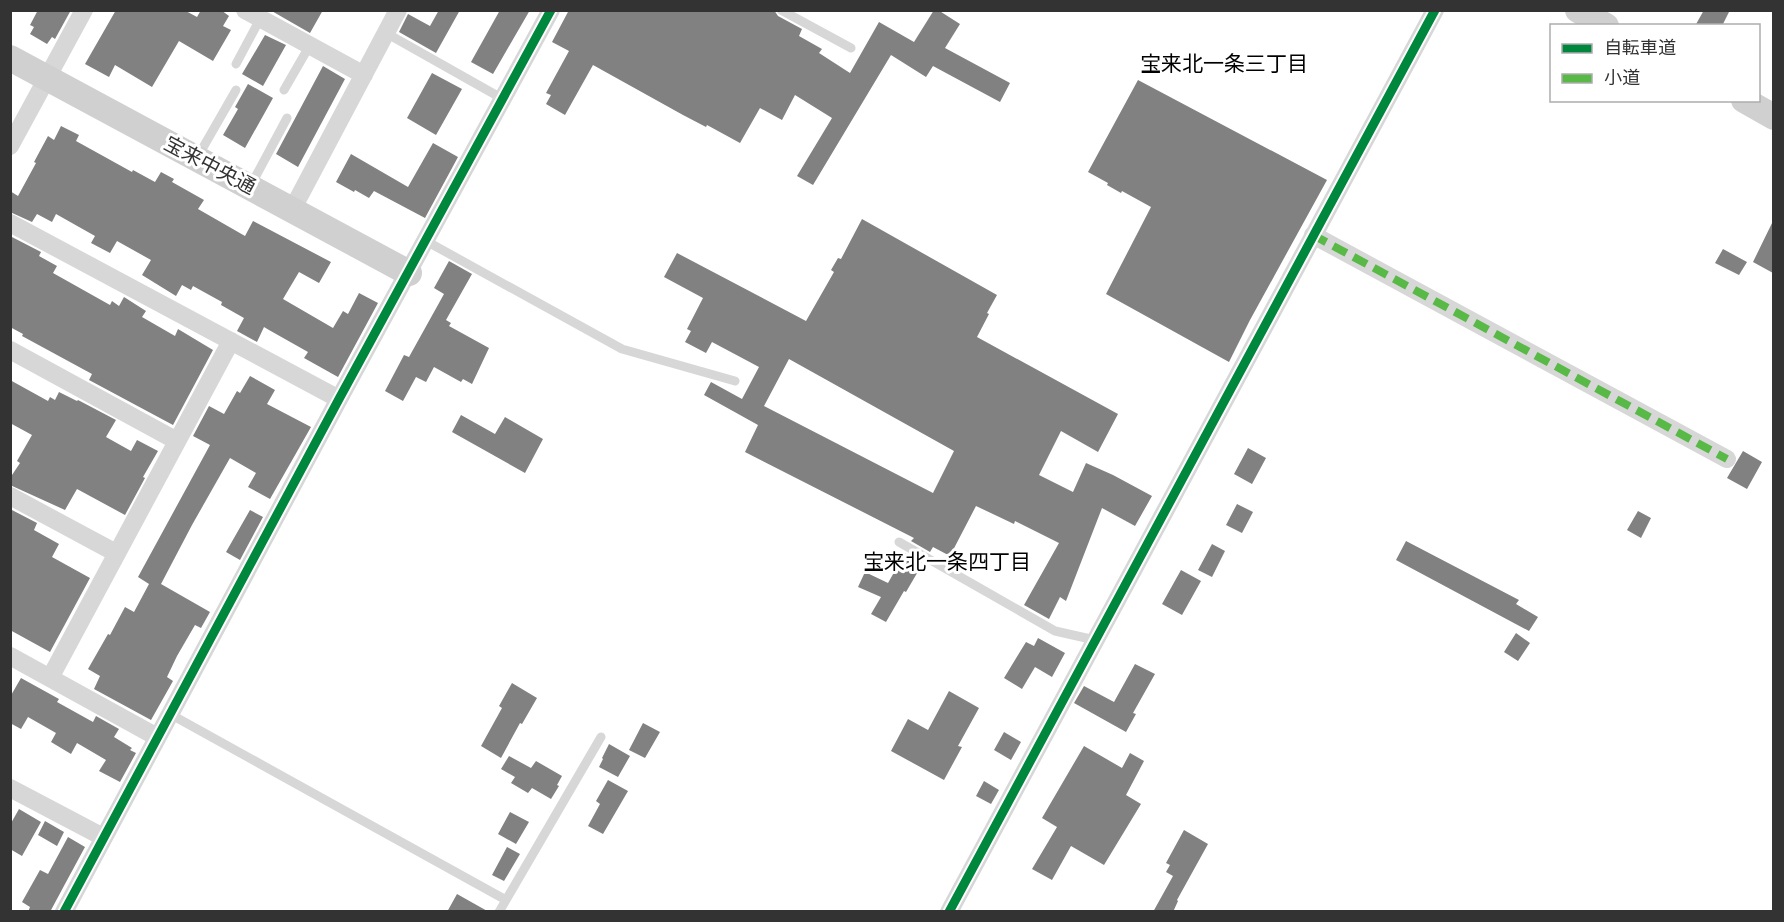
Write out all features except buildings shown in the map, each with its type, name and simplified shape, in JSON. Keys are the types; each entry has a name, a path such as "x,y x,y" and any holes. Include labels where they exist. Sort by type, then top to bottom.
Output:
{"street":[{"path":"10,146 84,10"},
{"path":"292,210 398,10"},
{"path":"64,912 551,10"},
{"path":"949,912 1435,10"},
{"path":"1578,10 1602,24"},
{"path":"253,15 364,75"},
{"name":"宝来中央通","path":"10,58 409,273"},
{"path":"1747,102 1773,117"},
{"path":"10,223 339,399"},
{"path":"1314,235 1727,459"},
{"path":"50,678 231,341"},
{"path":"10,350 177,441"},
{"path":"10,496 116,553"},
{"path":"10,656 157,737"},
{"path":"10,788 103,837"}],"lane":[{"path":"781,10 851,48"},
{"path":"236,64 253,15"},
{"path":"386,33 503,99"},
{"path":"285,90 310,45"},
{"path":"197,159 236,90"},
{"path":"250,187 287,118"},
{"path":"426,241 622,349 735,381"},
{"path":"899,542 1055,631 1095,640"},
{"path":"170,714 506,900"},
{"path":"499,912 601,737"}],"marked path":[{"path":"1313,235 1727,459"}],"cycle path":[{"path":"64,912 551,10"},
{"path":"949,912 1435,10"}],"district":[{"name":"宝来北一条三丁目","path":"1224,64"},
{"name":"宝来北一条四丁目","path":"947,562"}]}
